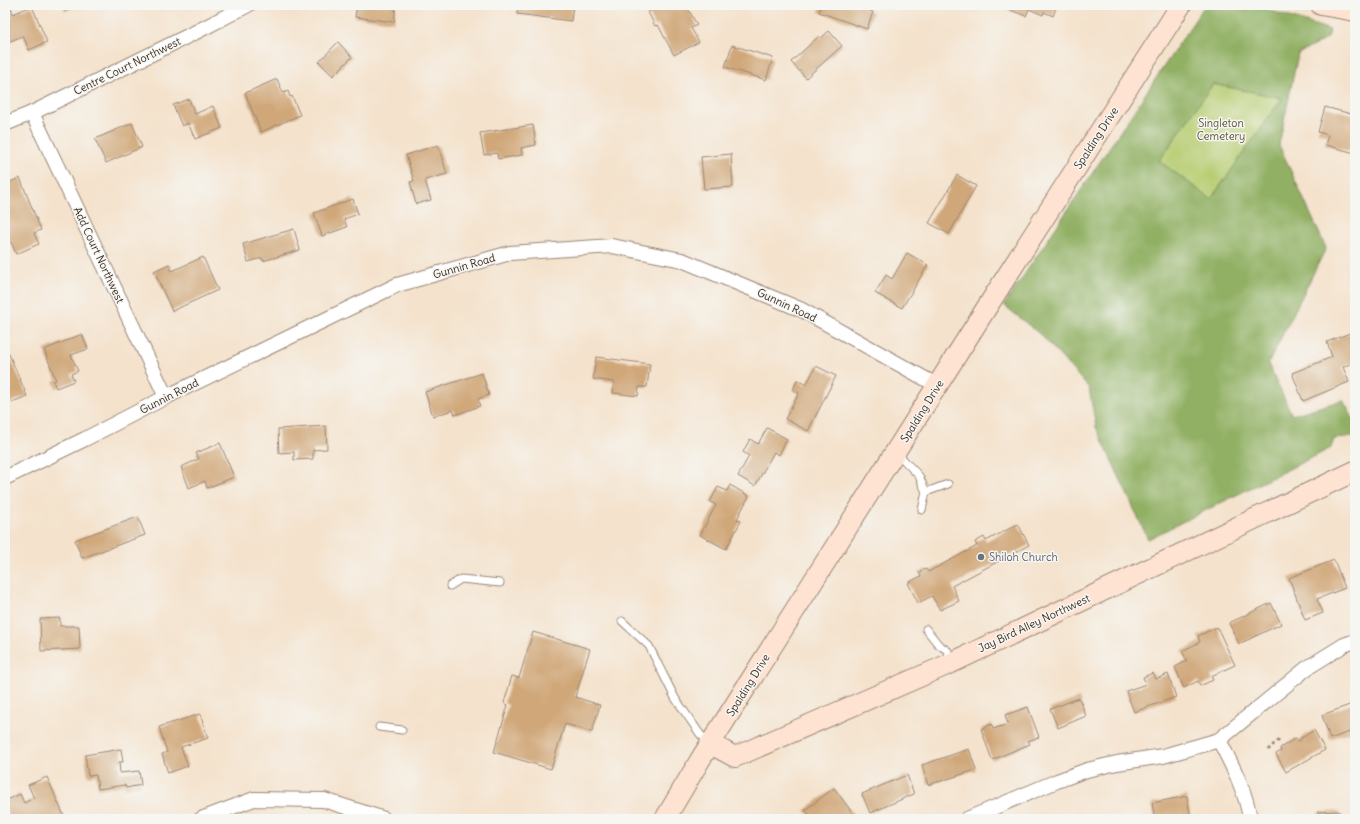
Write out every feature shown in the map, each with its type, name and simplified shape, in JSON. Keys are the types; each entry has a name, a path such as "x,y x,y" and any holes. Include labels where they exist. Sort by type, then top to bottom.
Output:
{"main road":[{"name":"Spalding Drive","path":"665,819 700,760 1181,5"},
{"path":"1321,5 1355,10"},
{"name":"Jay Bird Alley Northwest","path":"711,744 735,757 949,664 1355,471"}],"street":[{"name":"Centre Court Northwest","path":"5,124 32,113 248,5"},
{"name":"Add Court Northwest","path":"32,113 166,397"},
{"name":"Gunnin Road","path":"5,478 166,397 397,285 510,253 612,246 682,260 795,307 938,386"},
{"path":"967,819 1087,770 1117,763 1163,756 1219,740 1307,668 1344,645 1355,641"},
{"path":"1219,740 1237,774 1248,807 1250,819"},
{"path":"201,819 254,798 324,800 384,819"}],"lane":[{"path":"896,452 919,476 926,492 922,510"},
{"path":"926,492 948,484"},
{"path":"450,586 461,579 500,584"},
{"path":"622,621 649,646 675,698 700,734 711,744"},
{"path":"926,629 938,644 948,651 949,664"},
{"path":"379,727 402,730"}],"path":[{"path":"1268,750 1281,739"}],"green space":[{"path":"1205,5 1253,5 1330,30 1328,38 1298,54 1279,145 1326,248 1268,364 1292,415 1343,400 1355,422 1355,437 1334,439 1331,448 1148,539 1096,427 1089,388 1042,336 1004,305","holes":["1213,84 1282,98 1211,199 1159,161"]},
{"name":"Singleton Cemetery","path":"1213,84 1283,98 1211,199 1159,161"}],"building":[{"path":"63,5 80,5 65,11"},
{"path":"357,5 396,5 394,22 355,17"},
{"path":"518,5 573,5 571,21 517,14"},
{"path":"662,5 686,5 697,25 691,28 699,42 674,55 658,25 655,26 648,12"},
{"path":"821,5 864,5 863,8 873,12 867,29 819,12"},
{"path":"1003,5 1057,5 1053,16 1044,12 1043,15 1029,9 1026,16 1002,7"},
{"path":"32,6 47,42 29,50 23,36 5,43 5,10 11,7 13,14"},
{"path":"829,31 842,46 806,78 791,62 819,36 821,38"},
{"path":"338,42 352,57 333,76 319,62"},
{"path":"732,45 773,58 766,80 725,67"},
{"path":"277,79 283,93 288,91 290,97 292,96 300,115 261,132 245,93"},
{"path":"189,99 195,114 213,106 222,128 195,139 188,123 182,126 173,105"},
{"path":"1325,107 1355,115 1355,153 1325,145 1328,135 1318,132"},
{"path":"132,123 142,147 106,163 95,139"},
{"path":"533,125 536,145 521,148 522,155 498,159 497,153 484,155 480,133"},
{"path":"438,145 447,174 425,180 431,200 416,204 410,182 414,181 406,155"},
{"path":"731,154 733,187 704,189 701,157"},
{"path":"957,175 976,186 949,234 929,223"},
{"path":"20,178 41,230 34,233 39,244 16,254 5,228 5,184"},
{"path":"353,199 358,214 344,219 347,227 322,236 314,213"},
{"path":"294,229 300,250 263,261 262,258 248,262 243,244"},
{"path":"907,253 928,265 902,308 875,293 886,275 892,279"},
{"path":"203,257 218,290 172,311 154,271 169,264 172,271"},
{"path":"1355,331 1355,362 1343,367 1349,382 1303,401 1292,373 1332,357 1327,342"},
{"path":"82,334 88,349 71,355 78,371 71,374 74,381 56,388 53,381 56,380 44,350"},
{"path":"9,354 27,396 5,405 5,356"},
{"path":"596,357 650,364 647,387 639,387 638,396 613,393 614,382 593,379"},
{"path":"816,366 836,376 808,431 785,419 799,393 793,390 797,380 806,385"},
{"path":"482,373 489,395 478,399 480,406 455,415 453,410 433,416 425,392"},
{"path":"326,426 327,449 313,450 313,459 294,460 294,452 279,453 278,429"},
{"path":"767,428 787,439 779,455 774,452 755,486 738,476 749,456 743,452 750,439 758,444"},
{"path":"220,443 234,477 207,488 205,481 189,488 181,467 199,459 196,453"},
{"path":"730,485 749,496 737,519 741,521 726,549 700,535 716,505 710,502 718,487 727,491"},
{"path":"138,517 145,535 82,558 75,540"},
{"name":"Shiloh Church","path":"1018,524 1029,545 952,586 959,601 940,610 932,596 918,603 908,583 921,576 919,572 926,569 928,572 977,546 975,542 984,537 986,541"},
{"path":"1334,560 1345,588 1317,599 1323,613 1305,620 1289,578"},
{"path":"1271,603 1281,624 1239,644 1229,623"},
{"path":"60,618 60,626 79,626 80,649 41,651 40,619"},
{"path":"1217,627 1235,665 1211,676 1213,680 1200,686 1198,681 1184,688 1175,667 1187,661 1182,651 1200,642 1198,636"},
{"path":"533,632 590,649 575,697 600,705 592,732 565,724 551,769 494,752 508,705 504,703 512,676 519,678"},
{"path":"1153,673 1156,679 1168,674 1176,697 1134,712 1126,691 1146,684 1143,677"},
{"path":"1079,698 1086,716 1058,728 1050,709"},
{"path":"1355,703 1355,730 1330,739 1322,715"},
{"path":"1028,707 1039,737 1028,741 1030,744 992,760 981,729 992,724 993,729 1008,724 1005,715"},
{"path":"200,714 208,738 181,747 188,766 168,773 162,754 167,752 159,727"},
{"path":"1314,730 1325,750 1286,772 1276,754 1281,751 1280,748 1296,738 1298,741"},
{"path":"121,749 123,762 119,762 120,773 139,771 141,785 126,788 125,785 98,789 96,775 88,776 85,755"},
{"path":"969,749 976,770 928,785 922,765"},
{"path":"907,775 914,794 870,813 862,794"},
{"path":"47,777 64,816 57,819 10,819 5,807 5,801 20,794 24,803 34,798 28,785"},
{"path":"834,788 857,819 806,819 810,816 805,810"},
{"path":"1187,796 1191,819 1155,819 1152,803"},
{"path":"1339,811 1340,819 1318,819 1318,812"}],"place":[{"name":"Shiloh Church","path":"981,557"}]}
